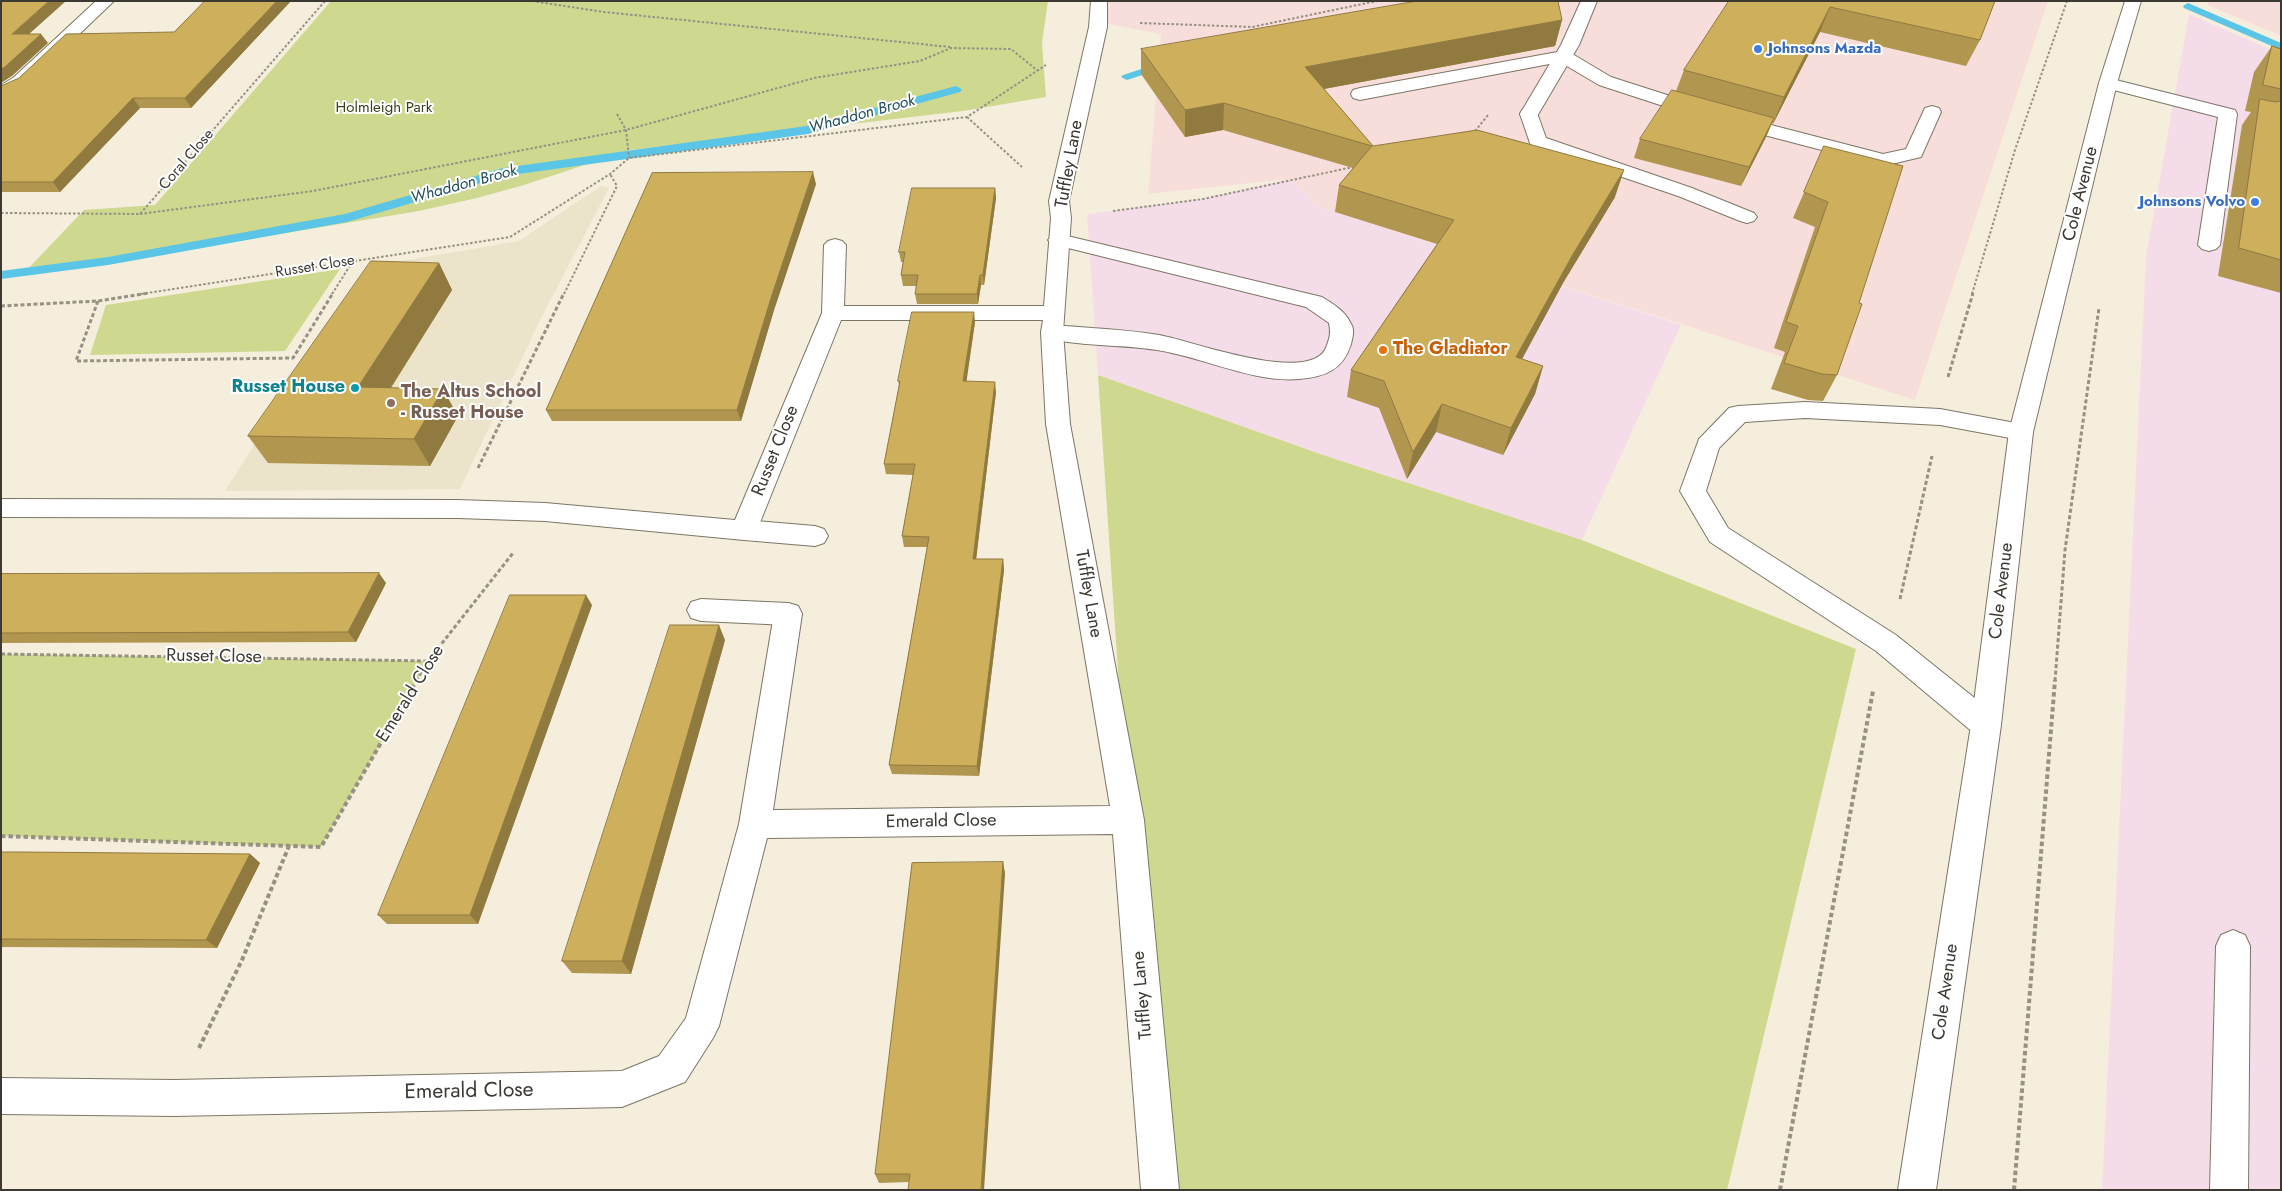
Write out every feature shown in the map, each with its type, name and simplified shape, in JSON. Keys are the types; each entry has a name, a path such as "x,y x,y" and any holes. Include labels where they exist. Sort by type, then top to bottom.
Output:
{"main road":[{"path":"1,93 19,82 106,1"},
{"path":"1589,1 1584,16 1563,56 1529,114 1538,142 1685,192 1747,217"},
{"name":"Cole Avenue","path":"1917,1190 1986,725 2021,432 2108,83 2134,1"},
{"name":"Tuffley Lane","path":"1098,17 1060,220 1054,322 1058,424 1128,820 1160,1190"},
{"path":"1360,94 1563,56 1605,81 1710,115 1882,160 1914,153 1932,112"},
{"path":"2108,83 2237,116 2210,245"},
{"path":"835,245 833,313 1054,322 1172,344 1272,370 1299,372 1320,369 1332,360 1342,342 1342,329 1335,316 1314,302 1060,220"},
{"name":"Russet Close","path":"744,530 833,313"},
{"path":"1986,725 1886,643 1719,535 1693,491 1708,445 1738,414 1804,410 1940,417 2021,432"},
{"path":"1,508 458,508 545,512 815,536"},
{"name":"Emerald Close","path":"1,1096 174,1098 622,1089 672,1069 701,1026 756,824 788,614 701,610"},
{"name":"Emerald Close","path":"756,824 1128,820"},
{"path":"2229,1190 2233,946"}],"path":[{"name":"Coral Close","path":"140,214 324,1"},
{"path":"532,1 614,13 951,48 1011,49 1038,71"},
{"path":"617,114 629,140 629,158 967,117 1038,71 1098,17 1252,27 1377,1"},
{"path":"1780,1190 1874,689 1886,643 1905,585 1950,371 1999,203 2031,102 2067,1"},
{"path":"1,213 140,214 313,191 626,130 814,78 920,61 951,48"},
{"path":"1470,138 1489,114"},
{"path":"967,117 1060,220 1203,199 1357,166"},
{"name":"Russet Close","path":"1,306 98,302 510,237 610,174 629,158"},
{"path":"458,508 617,186 610,174"},
{"path":"98,302 76,361 293,358 353,261"},
{"path":"2014,1190 2065,550 2100,300"},
{"name":"Emerald Close","path":"1,836 321,847 428,660 545,512"},
{"name":"Russet Close","path":"1,654 428,660"},
{"path":"174,1098 242,960 289,845"}],"shaded area":[{"path":"1102,1 2048,1 1915,400 1317,206 1289,179 1148,194 1161,34 1097,22"},
{"path":"2208,1 2281,1 2281,36 2207,5"},
{"path":"2189,14 2281,54 2281,1190 2102,1190 2146,257"},
{"name":"The Gladiator","path":"1289,179 1317,206 1681,325 1582,540 1323,455 1098,375 1087,214 1203,199"},
{"name":"The Altus School - Russet House","path":"601,186 609,188 541,318 460,489 225,491 367,267 519,241"}],"green space":[{"name":"Holmleigh Park","path":"331,1 1048,1 1042,43 1046,97 963,111 630,150 524,185 419,211 219,244 112,264 21,276 84,210 155,205"},
{"path":"340,269 285,351 90,355 106,305"},
{"path":"1098,375 1323,455 1582,540 1856,649 1727,1190 1159,1190 1128,820"},
{"path":"1,654 428,661 321,847 1,836"}],"building":[{"path":"1,1 49,1 12,34 41,34 1,69"},
{"path":"205,1 277,1 185,98 133,98 53,182 1,182 1,86 19,78 66,34 174,32"},
{"path":"1417,1 1558,1 1562,20 1305,67 1373,146 1477,130 1624,170 1572,256 1516,357 1543,366 1511,428 1442,404 1413,452 1384,381 1351,370 1454,220 1339,185 1372,146 1224,103 1185,110 1141,49"},
{"path":"1729,1 1995,1 1980,40 1830,7 1784,97 1684,70"},
{"path":"2272,46 2281,49 2281,89 2263,85"},
{"path":"1672,90 1774,118 1749,167 1640,139"},
{"path":"2260,99 2275,102 2281,101 2281,260 2239,248"},
{"path":"1824,146 1903,166 1859,303 1862,304 1837,375 1822,374 1784,363 1798,326 1786,322 1828,202 1804,192"},
{"path":"813,172 771,298 737,410 546,410 652,173"},
{"path":"912,188 995,188 983,275 980,275 977,294 915,294 918,275 901,275 905,252 899,252"},
{"path":"371,261 439,263 358,387 443,389 414,439 248,436"},
{"path":"912,312 974,312 963,381 995,382 973,559 1003,559 977,766 889,765 929,537 902,536 915,464 884,464"},
{"path":"379,573 348,632 1,633 1,574"},
{"path":"510,595 586,595 470,915 378,915"},
{"path":"670,625 719,625 622,961 562,961"},
{"path":"1,852 250,854 206,940 1,939"},
{"path":"1003,862 981,1190 908,1190 910,1174 875,1174 912,863"}],"waterway":[{"name":"Whaddon Brook","path":"2188,6 2281,47"},
{"name":"Whaddon Brook","path":"1127,77 1163,65"},
{"name":"Whaddon Brook","path":"1,275 108,261 347,218 503,172 808,130 956,90"}],"place":[{"name":"Johnsons Mazda","path":"1758,49"},
{"name":"Johnsons Volvo","path":"2255,202"},
{"name":"The Gladiator","path":"1383,350"},
{"name":"Russet House","path":"355,388"},
{"name":"The Altus School - Russet House","path":"391,403"}]}
